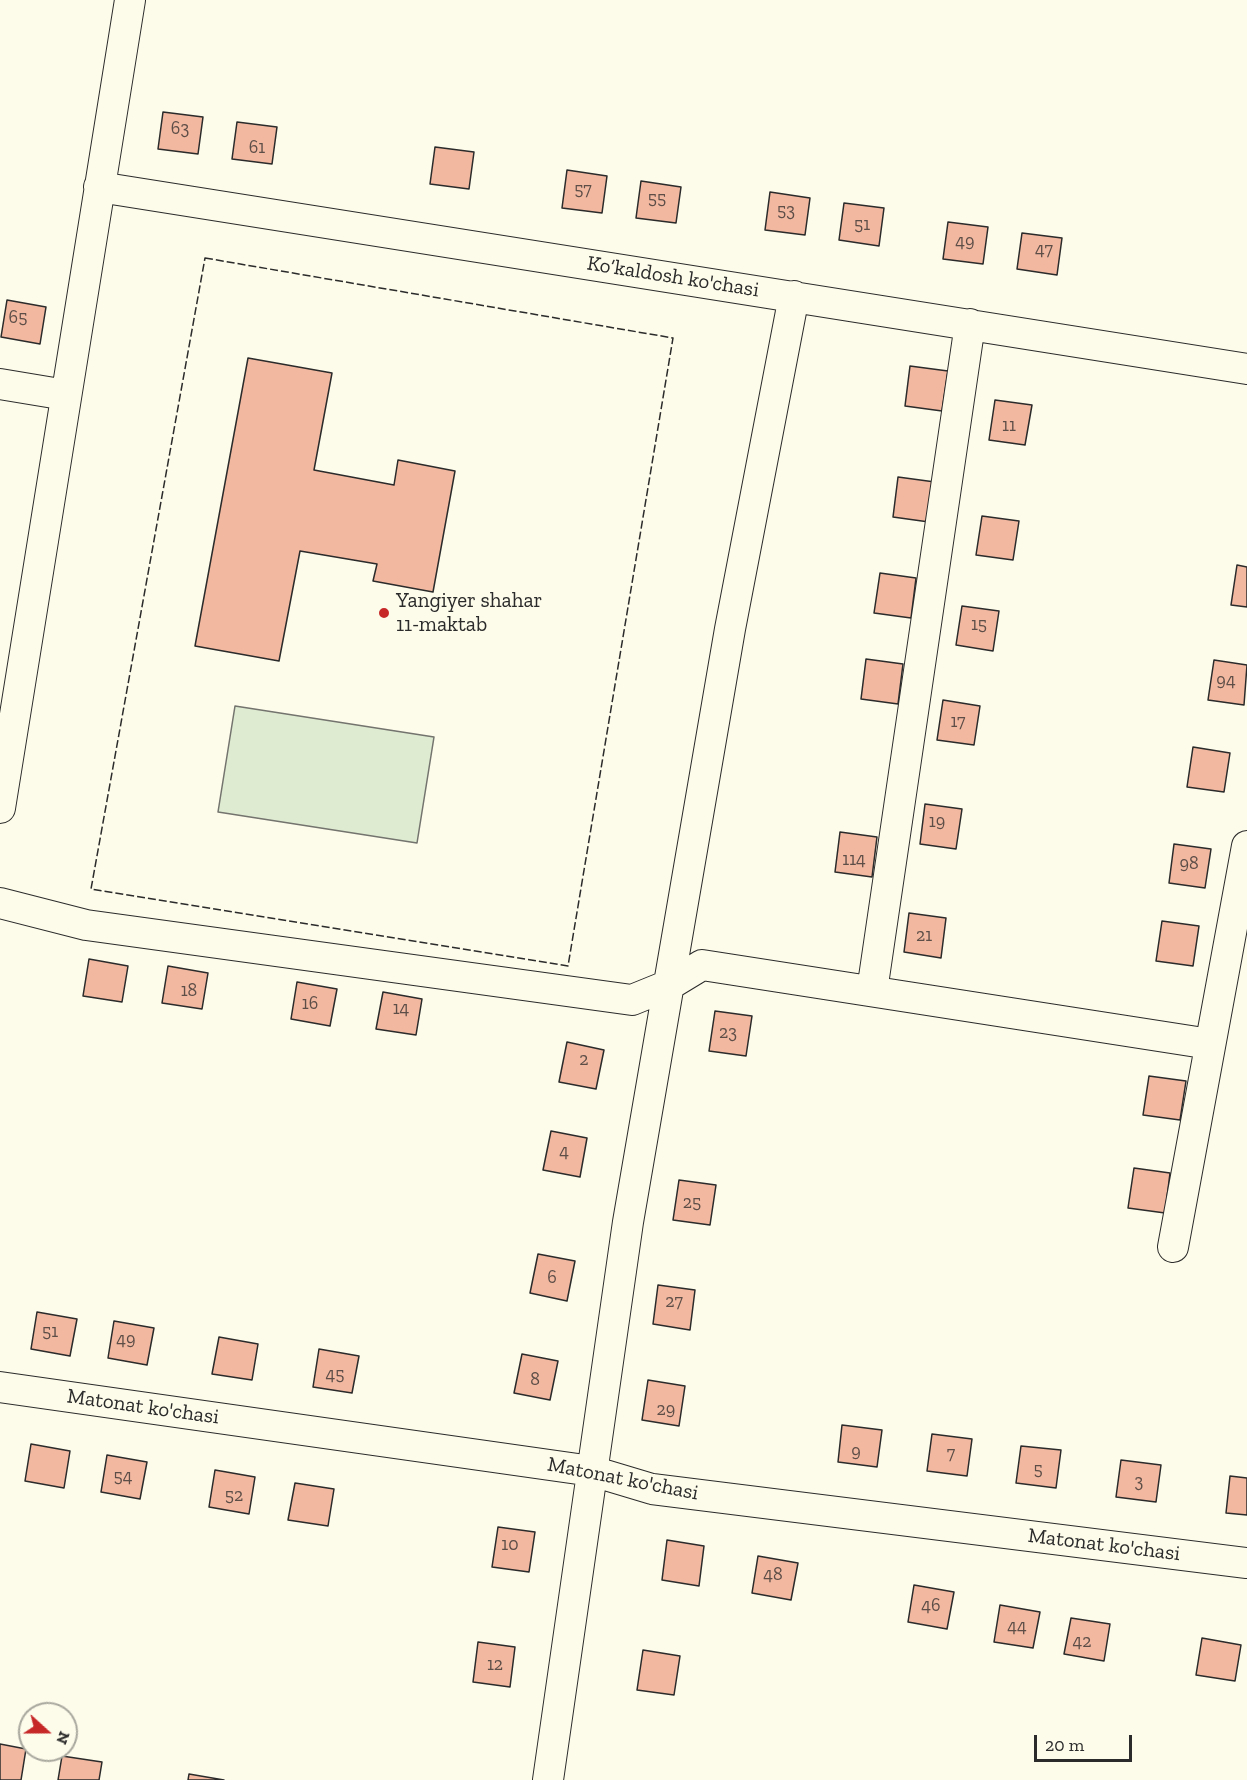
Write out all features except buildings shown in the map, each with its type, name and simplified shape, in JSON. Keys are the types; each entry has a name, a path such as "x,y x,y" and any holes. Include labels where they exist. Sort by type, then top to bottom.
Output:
{"street":[{"path":"0,808 130,0"},
{"name":"Ko‘kaldosh ko'chasi","path":"99,187 1247,369"},
{"path":"548,1780 628,1222 730,629 794,296"},
{"path":"872,991 970,324"},
{"path":"0,384 66,394"},
{"path":"1173,1247 1247,846"},
{"path":"0,903 86,925 632,1000 669,985 702,965 1210,1044"},
{"name":"Matonat ko'chasi","path":"0,1387 592,1471 652,1489 1247,1563"}],"green space":[{"path":"235,706 434,737 417,843 218,812"}],"fence":[{"path":"205,258 673,338 568,966 91,889 205,258"}],"place":[{"name":"Yangiyer shahar 11-maktab","path":"384,613"}]}
